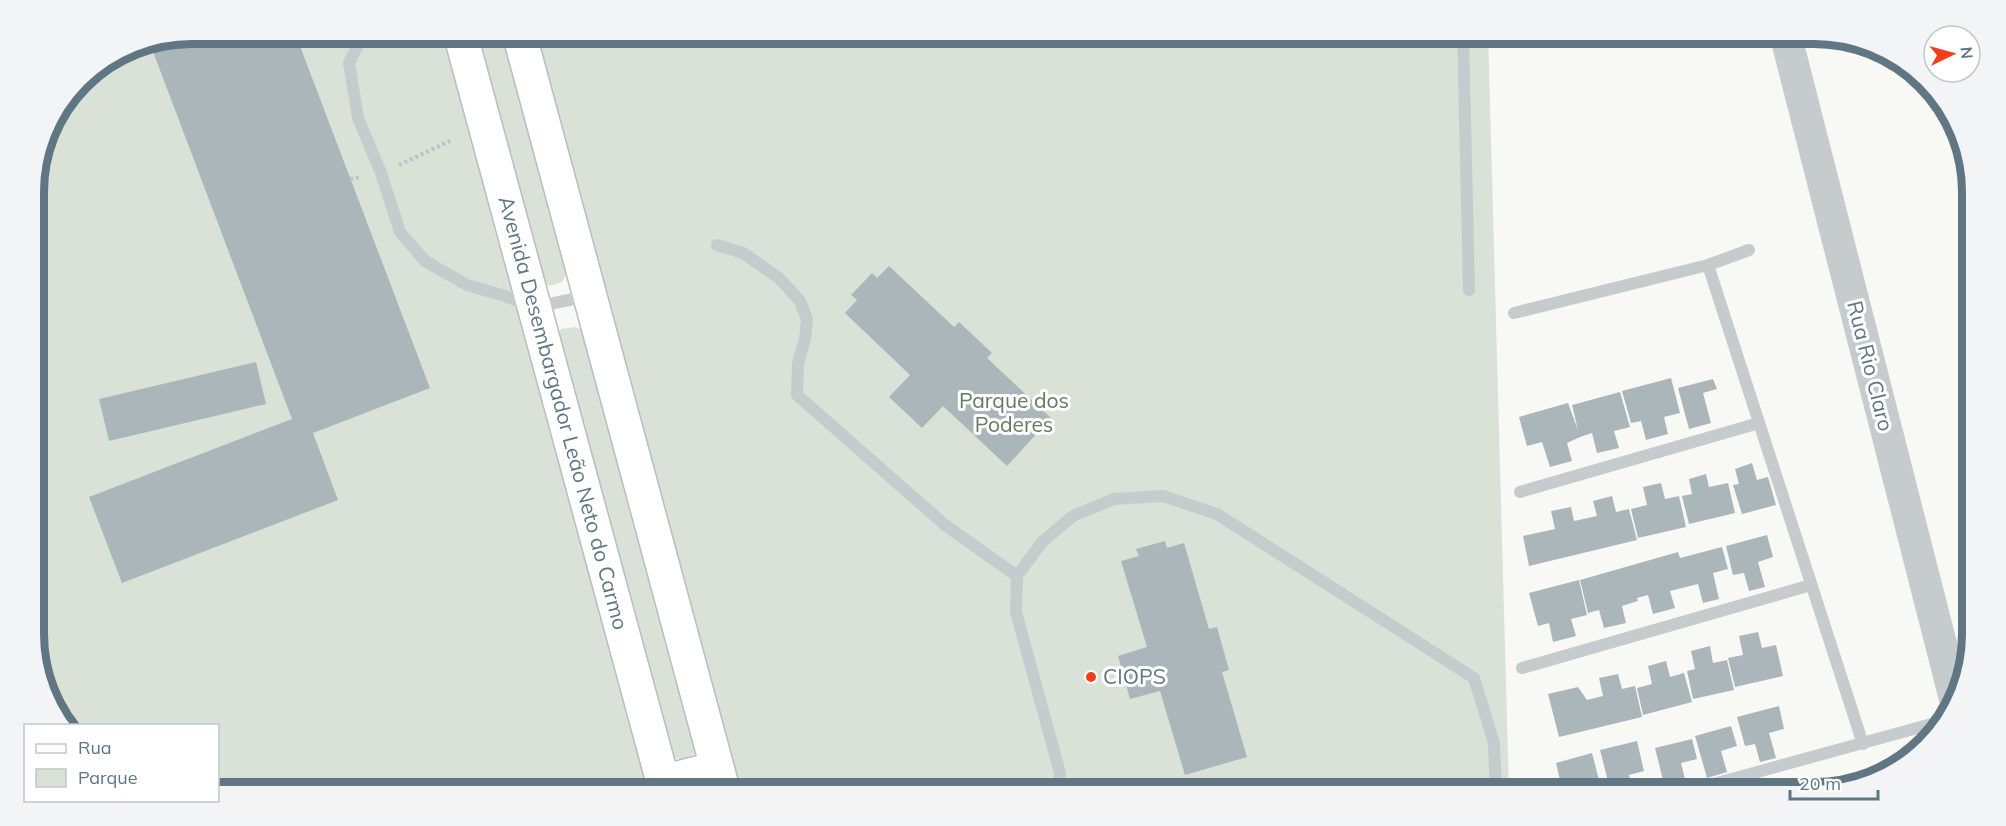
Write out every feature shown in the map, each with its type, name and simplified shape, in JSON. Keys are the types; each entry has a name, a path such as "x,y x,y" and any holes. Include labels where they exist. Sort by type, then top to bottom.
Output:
{"main road":[{"name":"Avenida Desembargador Leão Neto do Carmo","path":"463,44 663,782"},
{"path":"522,44 721,781"}],"street":[{"name":"Rua Rio Claro","path":"1788,44 1952,688"}],"lane":[{"path":"358,44 349,63 358,118 381,173 400,232 425,261 467,285 534,307 590,296"},
{"path":"1463,44 1468,290"},
{"path":"717,245 743,253 779,278 800,301 807,319 805,339 798,363 797,395 945,525 1017,576"},
{"path":"1514,312 1708,265 1749,250"},
{"path":"1708,265 1863,744"},
{"path":"1520,492 1759,423"},
{"path":"1059,782 1060,773 1016,612 1017,576 1042,542 1074,516 1114,499 1163,496 1216,514 1474,678 1494,743 1496,782"},
{"path":"1522,668 1811,585"},
{"path":"1722,782 1933,724"}],"green space":[{"path":"191,44 463,44 663,782 219,782 219,724 74,724 51,682 46,664 44,635 44,182 49,153 63,117 80,94 109,68 135,55 162,46"},
{"path":"470,44 512,44 568,271 562,282 549,286 535,278"},
{"name":"Parque dos Poderes","path":"522,44 1488,44 1509,782 721,782"},
{"path":"575,327 587,332 700,751 684,759 669,758 555,340 561,329"}],"building":[{"path":"191,44 299,44 430,388 313,433 338,500 122,583 89,497 292,419 152,49 162,46"},
{"path":"889,266 954,327 959,322 992,353 987,358 1051,418 1007,466 943,406 922,428 889,397 910,375 845,313 857,300 851,295 872,273 877,278"},
{"path":"256,362 266,404 109,441 99,399"},
{"path":"1671,378 1680,413 1664,417 1668,434 1646,440 1641,421 1631,423 1622,391"},
{"path":"1713,379 1717,389 1703,393 1711,423 1689,429 1678,388"},
{"path":"1620,392 1630,427 1614,431 1619,448 1597,453 1592,433 1567,443 1572,461 1550,467 1542,442 1527,446 1519,417 1568,403 1578,430 1572,405"},
{"path":"1752,463 1757,480 1768,477 1776,505 1742,514 1733,485 1739,484 1735,469"},
{"path":"1706,474 1709,487 1728,483 1735,513 1689,524 1682,496 1692,494 1689,479"},
{"path":"1661,483 1665,499 1679,496 1686,527 1638,538 1631,509 1647,505 1643,487"},
{"path":"1612,496 1616,512 1629,509 1637,540 1529,566 1523,536 1555,529 1551,511 1571,507 1574,521 1597,516 1593,501"},
{"path":"1767,535 1773,557 1758,562 1765,587 1749,591 1744,573 1733,575 1726,546"},
{"path":"1165,541 1167,548 1184,543 1209,629 1217,627 1229,670 1222,672 1247,757 1185,775 1160,691 1130,699 1118,656 1147,647 1121,561 1139,556 1136,549"},
{"path":"1722,547 1728,569 1713,573 1719,599 1703,603 1698,584 1670,591 1675,608 1653,614 1648,595 1622,606 1626,623 1604,628 1599,610 1588,613 1580,580 1678,552 1680,558"},
{"path":"1579,580 1587,615 1571,619 1576,636 1553,642 1549,623 1538,626 1529,593"},
{"path":"1758,632 1762,648 1776,645 1783,676 1735,687 1728,658 1743,655 1739,636"},
{"path":"1710,646 1713,663 1727,660 1734,690 1693,699 1687,671 1695,669 1691,651"},
{"path":"1666,661 1670,677 1684,673 1692,702 1643,715 1637,688 1652,684 1648,666"},
{"path":"1618,674 1622,689 1635,686 1642,717 1559,737 1548,694 1578,687 1587,700 1603,696 1599,678"},
{"path":"1779,706 1784,729 1769,733 1776,758 1760,762 1755,744 1745,746 1737,717"},
{"path":"1731,726 1737,746 1721,751 1727,772 1707,778 1695,736"},
{"path":"1692,739 1697,759 1681,763 1686,782 1664,782 1655,748"},
{"path":"1637,741 1644,771 1629,775 1631,782 1608,782 1600,750"},
{"path":"1592,753 1599,782 1560,782 1556,763"}],"place":[{"name":"CIOPS","path":"1091,677"}]}
